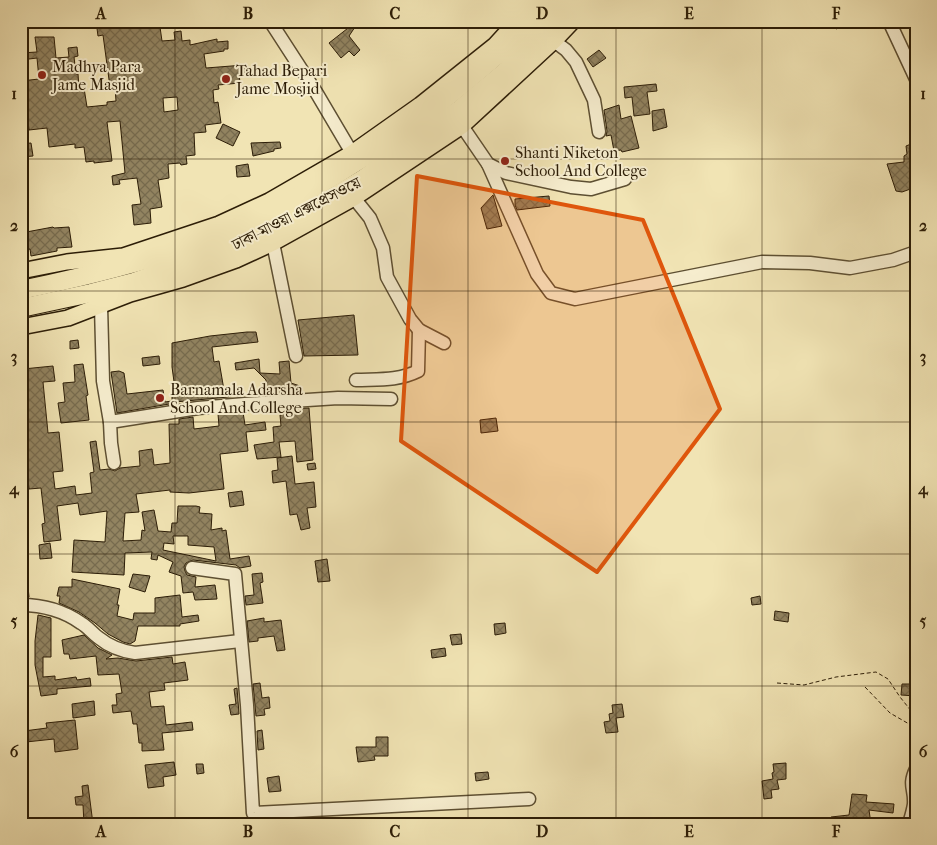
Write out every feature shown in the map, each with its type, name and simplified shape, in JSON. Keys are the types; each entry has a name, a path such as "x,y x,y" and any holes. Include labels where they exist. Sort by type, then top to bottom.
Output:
{"highway":[{"name":"ঢাকা-মাওয়া এক্সপ্রেসওয়ে","path":"21,290 124,267 203,241 263,215 336,176 418,121 498,55 534,21"},
{"name":"ঢাকা-মাওয়া এক্সপ্রেসওয়ে","path":"21,308 134,282 221,251 326,201 363,179 460,110 506,71 552,21"}],"main road":[{"path":"21,271 66,262 123,256 219,224 269,202 352,153 420,105 495,45 517,21"},
{"path":"21,327 68,318 236,260 273,243 354,198 462,126 573,21"}],"street":[{"path":"270,21 316,92 352,153"},
{"path":"889,21 916,79"},
{"path":"554,41 566,50 576,62 594,100 598,132"},
{"path":"462,126 488,164 538,274 551,293 575,299 762,262 810,263 850,268 893,260 916,252"},
{"path":"488,164 506,173 571,187 591,189 625,179"},
{"path":"354,198 370,218 383,248 386,277 410,319 419,330 444,343"},
{"path":"273,243 296,356"},
{"path":"101,306 103,381 114,463"},
{"path":"356,380 395,379 406,377 418,371 419,330"},
{"path":"110,422 198,408 245,404 338,398 392,399"},
{"path":"192,568 235,574 248,715 254,813 529,799"},
{"path":"21,605 44,607 65,613 119,651 135,653 240,641"},
{"path":"909,824 914,806 911,779 916,769"}],"path":[{"path":"777,683 804,685 836,677 876,672 888,679 916,717"},
{"path":"865,687 890,713 916,728"}],"highlighted area":[{"path":"417,176 643,220 720,409 597,572 401,441"}],"building":[{"path":"96,21 156,21 157,28 160,27 162,41 175,40 174,32 181,31 182,41 190,40 190,45 217,39 217,42 228,41 228,49 204,54 206,68 244,65 245,72 239,73 240,83 218,85 219,89 213,90 214,103 218,102 221,123 205,125 206,132 194,133 195,155 186,156 187,164 168,164 169,178 158,180 162,207 150,209 151,223 134,225 132,205 141,204 137,178 119,180 120,184 113,185 112,176 125,173 120,121 107,122 112,161 94,163 94,161 86,162 84,147 75,148 75,144 49,147 47,128 29,130 26,105 23,105 21,81 39,79 37,58 21,60 21,53 37,52 35,37 54,37 56,58 69,57 68,48 77,47 78,56 74,57 76,74 78,74 79,88 84,88 87,107 107,105 107,102 116,101 115,87 110,87 103,35 98,36","holes":["177,97 178,110 164,112 163,98"]},
{"path":"359,21 349,36 360,50 354,56 349,51 341,58 329,43"},
{"path":"832,21 854,21 836,29"},
{"path":"599,50 606,58 593,67 587,59"},
{"path":"656,84 657,91 647,92 650,114 634,116 632,97 625,98 624,87"},
{"path":"619,105 621,119 631,116 639,148 622,152 621,150 614,151 611,135 606,136 604,110"},
{"path":"664,109 667,127 653,131 652,111"},
{"path":"223,124 240,132 233,146 216,138"},
{"path":"280,142 281,148 253,156 251,143"},
{"path":"916,142 916,187 902,192 896,191 887,164 904,162 904,156 907,154 906,146"},
{"path":"31,143 33,156 21,157 21,144"},
{"path":"248,164 250,176 237,177 236,166"},
{"path":"493,195 502,226 487,229 481,208"},
{"path":"549,196 550,206 517,210 515,205 515,199"},
{"path":"53,227 69,227 72,247 57,248 57,251 31,256 30,249 21,251 21,233"},
{"path":"354,315 358,355 304,356 298,320"},
{"path":"256,332 258,342 212,347 214,362 219,361 224,390 235,390 239,396 175,402 117,413 111,372 119,371 124,373 127,394 163,390 165,402 172,401 172,390 175,389 172,367 172,343"},
{"path":"78,340 79,348 70,349 70,341"},
{"path":"159,356 160,364 143,366 142,358"},
{"path":"259,359 260,373 280,374 279,362 289,361 291,383 300,386 300,392 280,394 280,390 266,392 266,380 254,368 236,370 235,363"},
{"path":"83,364 88,395 86,396 89,420 61,423 58,403 65,402 63,383 75,382 74,365"},
{"path":"53,366 55,381 43,382 48,433 59,432 63,471 53,472 55,489 75,486 76,495 92,493 90,473 94,472 90,442 96,441 100,470 109,469 115,471 120,468 140,466 139,451 152,449 154,465 170,463 169,424 179,424 179,419 193,417 194,429 219,426 218,414 243,412 245,425 265,422 266,430 246,432 248,451 220,454 224,489 189,493 170,492 170,490 136,494 139,512 125,513 123,541 141,540 142,530 145,531 142,512 154,510 158,531 171,532 172,523 177,523 178,506 200,507 199,513 212,514 211,530 222,528 222,531 226,530 230,559 249,556 251,566 240,568 236,565 193,560 186,563 184,567 187,575 196,577 195,587 215,585 217,599 195,600 193,592 183,593 181,576 169,572 173,562 158,555 157,560 151,559 152,552 125,553 124,575 72,572 74,540 105,542 107,511 80,515 78,503 57,506 61,540 44,542 42,524 45,523 41,488 29,489 27,471 21,471 21,379 24,378 23,369","holes":["173,536 188,536 188,545 214,547 216,561 163,550 164,543 174,544"]},
{"path":"309,408 313,460 297,462 295,441 279,442 281,457 257,459 254,445 274,442 273,427 281,426 280,415 292,413 291,409"},
{"path":"496,418 498,431 481,433 480,420"},
{"path":"292,456 295,484 314,482 316,507 307,508 310,528 301,530 297,514 290,515 286,481 273,483 272,471 278,470 277,458"},
{"path":"315,463 316,469 308,470 307,464"},
{"path":"242,491 244,505 230,507 228,493"},
{"path":"50,543 52,558 40,559 39,545"},
{"path":"327,559 330,581 318,582 315,561"},
{"path":"26,566 29,597 21,597 21,567"},
{"path":"262,573 263,582 260,583 263,603 246,605 245,596 254,595 252,574"},
{"path":"133,574 150,576 145,592 129,587"},
{"path":"72,579 120,589 117,616 133,620 134,613 155,613 155,598 180,595 182,617 198,615 199,621 180,624 180,626 138,626 135,641 130,644 123,642 108,634 79,612 59,603 60,596 57,596 59,587 72,587"},
{"path":"760,596 761,604 752,605 751,598"},
{"path":"775,611 789,613 788,622 774,620"},
{"path":"38,615 51,618 51,657 43,657 43,677 55,676 55,680 76,677 77,680 90,678 91,686 57,689 57,694 41,696 35,665"},
{"path":"264,618 264,622 281,620 285,650 277,651 274,636 258,638 258,641 249,642 247,621"},
{"path":"505,623 506,633 495,635 494,624"},
{"path":"461,634 462,644 452,645 450,635"},
{"path":"84,635 98,648 112,655 106,659 118,658 136,661 172,657 173,664 185,662 188,680 164,683 165,690 149,692 151,707 164,706 166,725 192,722 193,730 162,733 164,750 142,751 137,724 133,724 131,711 113,713 112,705 117,705 116,694 122,693 119,674 98,675 96,656 70,659 69,654 64,654 62,640"},
{"path":"445,648 446,656 432,658 431,650"},
{"path":"260,683 262,698 269,697 270,708 264,709 265,715 256,716 253,684"},
{"path":"902,684 916,684 916,696 901,695"},
{"path":"237,688 239,714 231,715 229,705 236,704 234,689"},
{"path":"94,701 95,715 73,718 72,704"},
{"path":"622,704 624,717 616,718 618,732 606,733 604,722 610,721 609,714 613,713 612,705"},
{"path":"75,720 78,749 55,752 54,739 26,742 24,731 47,728 46,723"},
{"path":"262,730 264,749 258,750 257,731"},
{"path":"376,737 388,737 388,756 374,756 375,760 358,762 356,747 376,747"},
{"path":"174,762 176,775 163,777 164,786 148,788 145,765"},
{"path":"786,763 786,779 777,780 779,789 771,790 772,798 764,799 762,781 773,779 773,764"},
{"path":"196,764 203,764 204,773 197,774"},
{"path":"488,772 489,779 476,781 475,773"},
{"path":"279,776 281,791 269,792 267,778"},
{"path":"88,785 93,824 84,824 83,805 76,805 75,797 83,796 82,786"},
{"path":"852,794 867,795 866,802 894,804 893,813 869,810 871,824 832,824 831,817 849,815"}],"place":[{"name":"Madhya Para Jame Masjid","path":"42,75"},
{"name":"Tahad Bepari Jame Mosjid","path":"226,79"},
{"name":"Shanti Niketon School And College","path":"505,161"},
{"name":"Barnamala Adarsha School And College","path":"160,398"}]}
